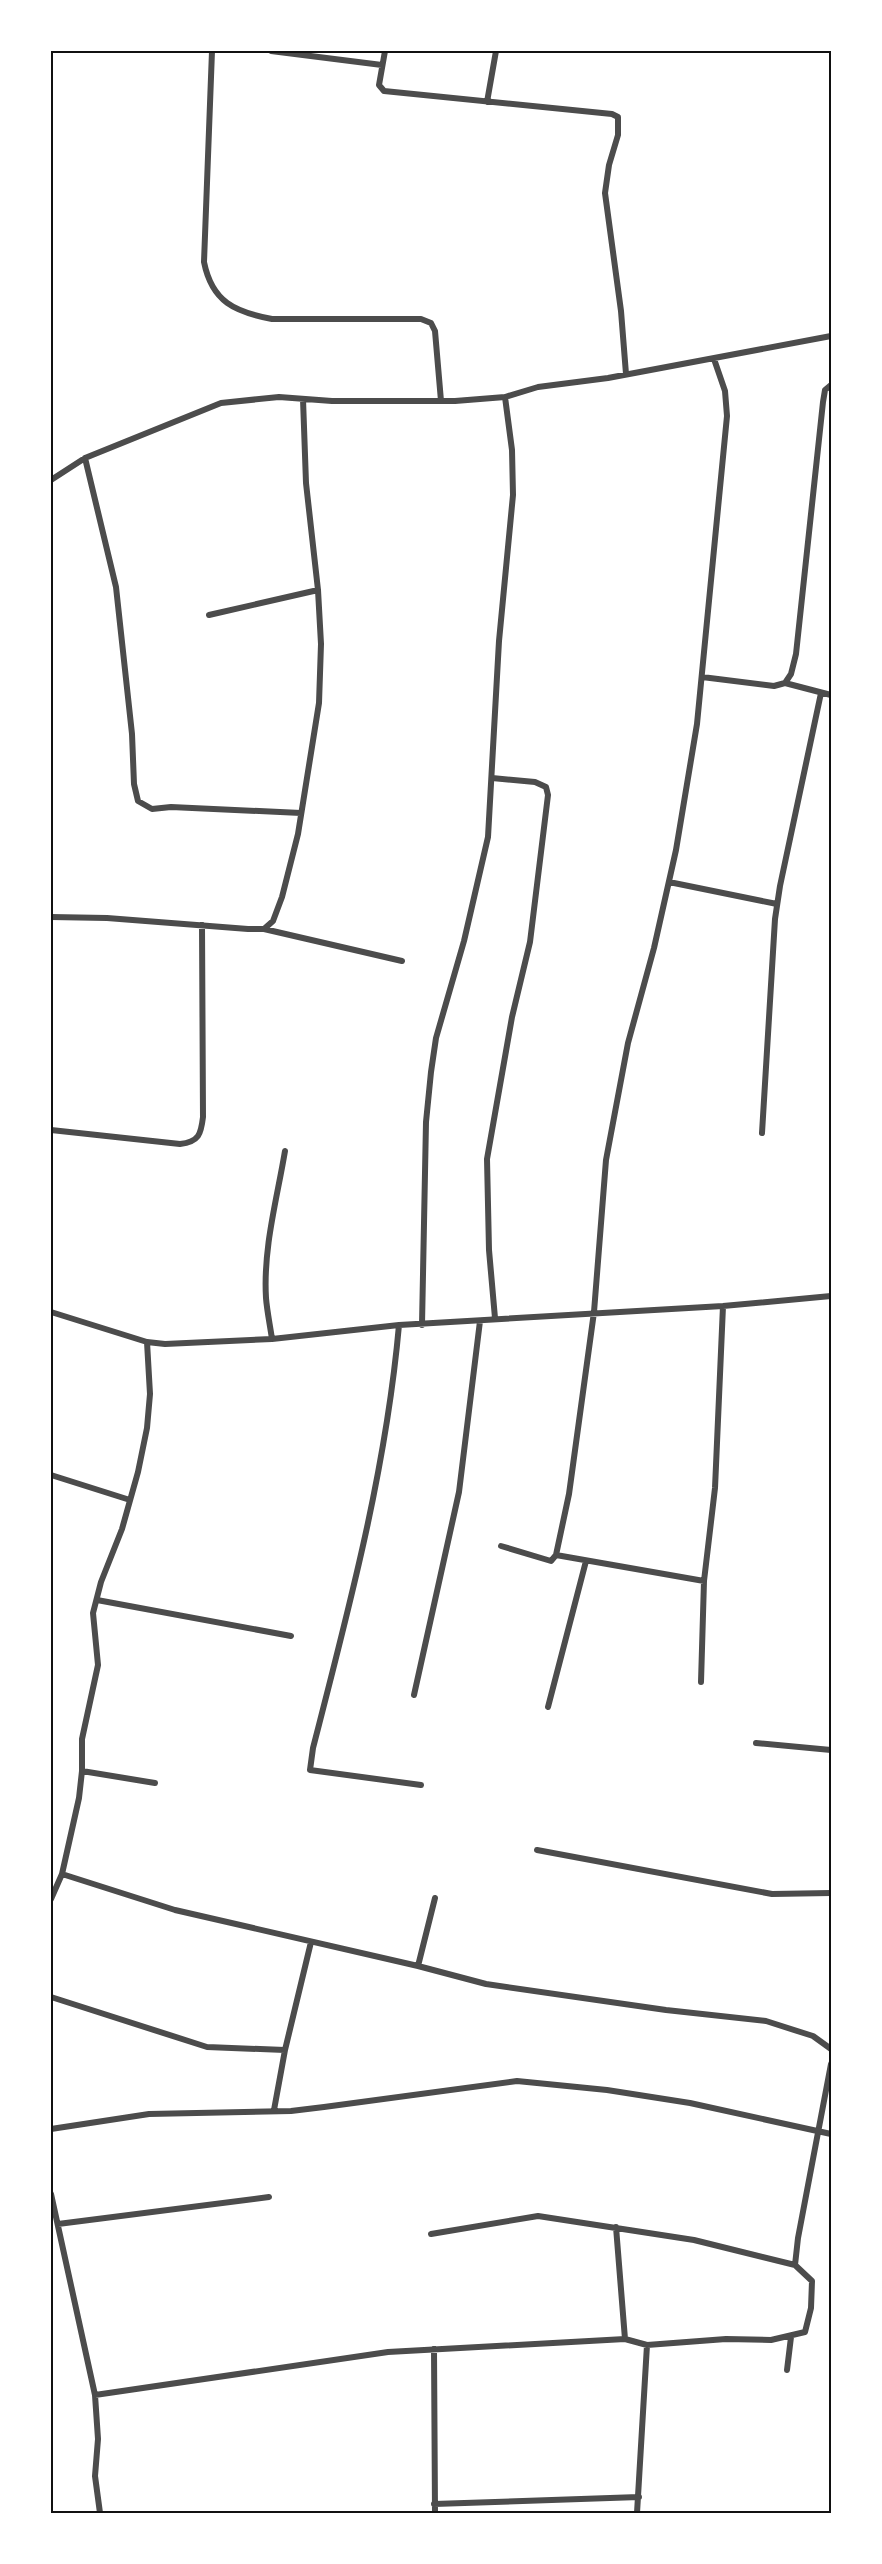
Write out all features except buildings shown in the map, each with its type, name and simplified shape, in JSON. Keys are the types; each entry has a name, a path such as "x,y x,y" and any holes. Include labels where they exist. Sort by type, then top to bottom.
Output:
{"street":[{"path":"212,51 204,262 207,277 214,292 227,304 251,315 272,319 421,319 431,323 435,331 441,401"},
{"path":"271,51 382,65"},
{"path":"385,51 378,85 384,91 612,114 618,117 618,135 604,193 621,310 626,374"},
{"path":"487,102 496,51"},
{"path":"51,480 85,458 221,403 260,398 441,401 505,397 538,387 714,359 831,336"},
{"path":"501,1546 551,1561 556,1555 569,1494 594,1312 606,1160 628,1042 669,882 697,724 727,416 725,391 714,359"},
{"path":"785,684 791,674 796,654 823,402 825,390 831,384"},
{"path":"422,1324 425,1168 431,1072 436,1038 464,941 486,846 499,641 513,495 512,450 505,397"},
{"path":"264,929 273,921 282,897 301,813 319,703 321,644 318,590 306,483 303,399"},
{"path":"85,458 116,587 125,652 134,784 138,801 152,809 171,807 301,813"},
{"path":"209,615 318,590"},
{"path":"702,677 774,686 785,684 831,695"},
{"path":"762,1133 777,904 821,693"},
{"path":"492,778 535,782 546,787 549,795 530,942 512,1017 487,1159 489,1250 495,1318"},
{"path":"669,882 777,904"},
{"path":"51,917 107,918 264,929 402,961"},
{"path":"51,1130 180,1144 193,1143 201,1135 203,1117 202,925"},
{"path":"272,1339 266,1298 266,1270 285,1150"},
{"path":"51,1312 147,1342 186,1343 272,1339 399,1325 480,1321 495,1318 723,1306 831,1296"},
{"path":"701,1682 704,1581 715,1488 723,1306"},
{"path":"414,1695 459,1492 480,1321"},
{"path":"399,1325 379,1480 352,1603 313,1748 310,1770 421,1785"},
{"path":"51,1899 62,1874 70,1841 82,1771 82,1739 98,1665 93,1613 130,1500 140,1461 149,1405 147,1342"},
{"path":"51,1475 130,1500"},
{"path":"556,1555 704,1581"},
{"path":"548,1707 586,1561"},
{"path":"97,1600 291,1636"},
{"path":"756,1743 831,1750"},
{"path":"82,1771 155,1783"},
{"path":"537,1850 772,1894 831,1893"},
{"path":"62,1874 175,1910 486,1984 766,2021 805,2033 831,2049"},
{"path":"418,1966 435,1898"},
{"path":"274,2110 285,2050 311,1942"},
{"path":"51,1997 207,2047 285,2050"},
{"path":"795,2265 798,2238 831,2064"},
{"path":"51,2128 149,2114 324,2107 517,2080 607,2090 690,2103 831,2134"},
{"path":"51,2194 95,2395 98,2439 95,2475 100,2513"},
{"path":"58,2224 269,2197"},
{"path":"95,2395 321,2361 434,2349 625,2339 647,2345 726,2339 771,2340 805,2332 812,2308 812,2282 795,2265 694,2240 538,2216 431,2234"},
{"path":"616,2227 625,2339"},
{"path":"788,2370 790,2337"},
{"path":"637,2513 647,2345"},
{"path":"434,2349 435,2513"},
{"path":"434,2504 639,2497"}]}
